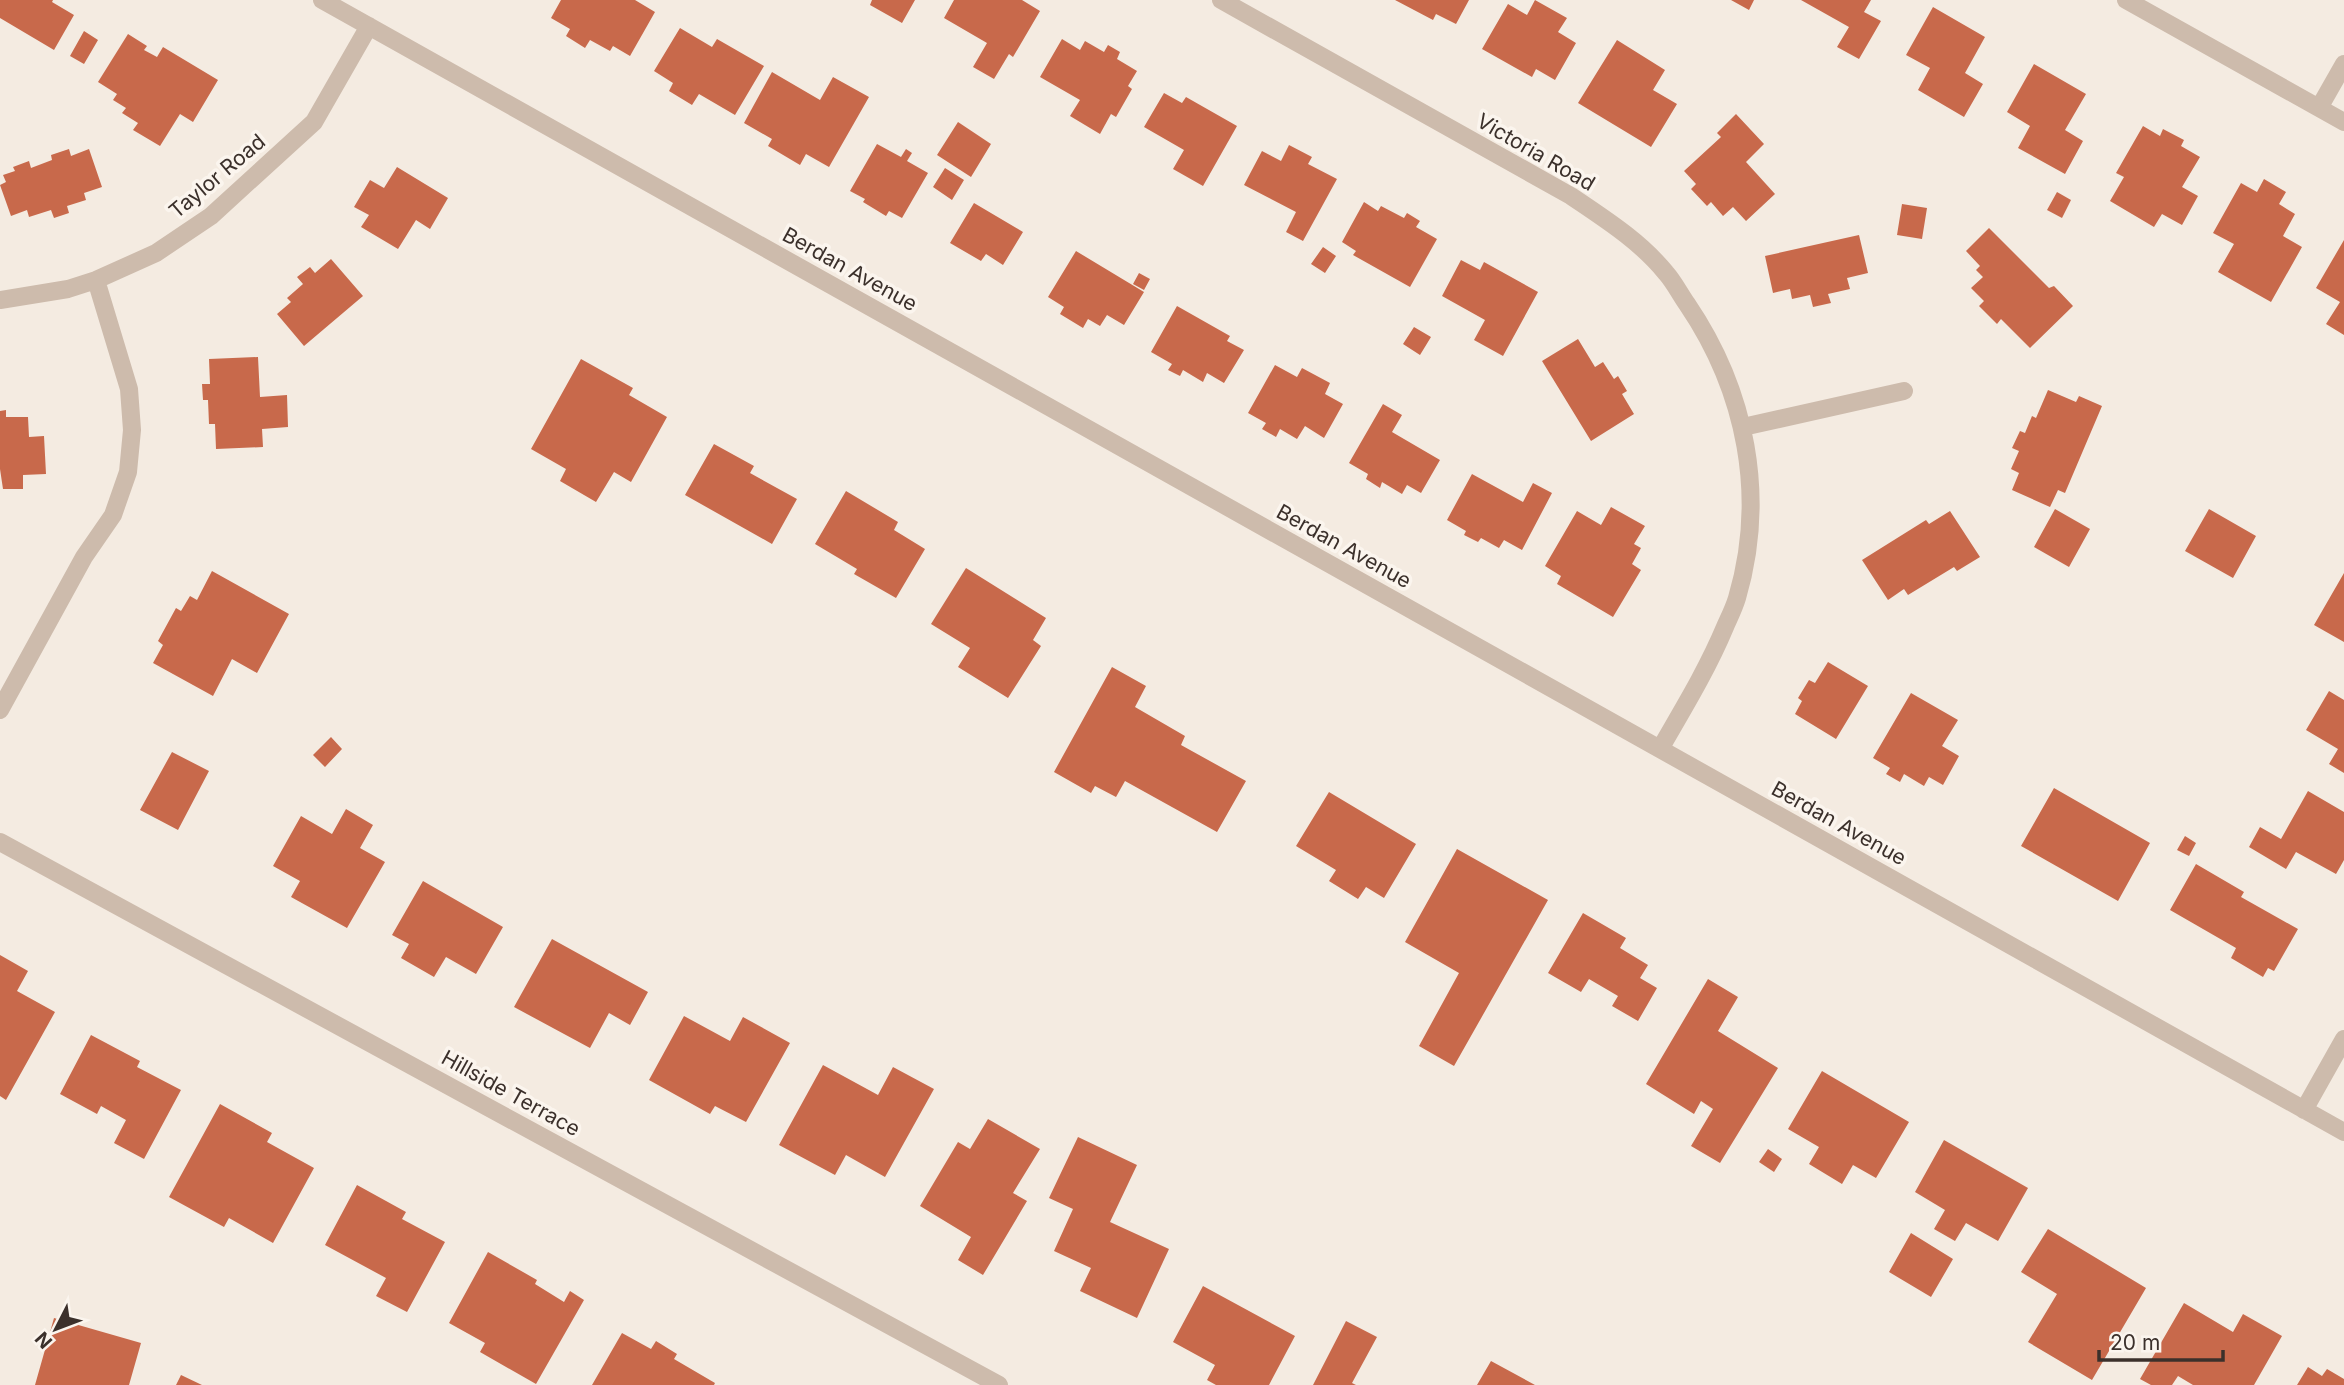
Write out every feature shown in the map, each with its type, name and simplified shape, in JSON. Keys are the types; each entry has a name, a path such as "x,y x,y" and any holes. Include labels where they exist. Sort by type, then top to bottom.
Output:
{"street":[{"name":"Berdan Avenue","path":"323,0 2344,1132"},
{"name":"Victoria Road","path":"1221,0 1571,196 1622,230 1666,273 1699,321 1721,365 1743,427 1751,485 1748,543 1737,599 1712,657 1660,749"},
{"path":"2126,0 2344,122"},
{"name":"Taylor Road","path":"0,300 68,289 96,280 156,253 211,216 314,122 369,26"},
{"path":"2319,108 2344,64"},
{"path":"0,710 83,556 113,516 128,472 132,430 129,389 96,280"},
{"path":"1743,427 1904,391"},
{"name":"Hillside Terrace","path":"0,842 999,1385"},
{"path":"2304,1110 2344,1039"}],"building":[{"path":"0,0 53,0 52,2 74,15 54,50 0,18"},
{"path":"561,0 635,0 655,12 630,56 613,46 610,51 590,40 585,48 566,36 570,29 551,18"},
{"path":"872,0 915,0 902,23 870,5"},
{"path":"954,0 1022,0 1040,11 1013,57 1009,54 994,79 973,67 987,43 944,18"},
{"path":"1395,0 1469,0 1456,24 1436,14 1433,20"},
{"path":"1535,0 1567,18 1558,32 1576,43 1555,80 1536,69 1532,77 1482,49 1508,4 1527,15"},
{"path":"1731,0 1754,0 1749,10"},
{"path":"1801,0 1871,0 1864,12 1881,21 1859,59 1837,47 1849,27"},
{"path":"1933,7 1985,37 1965,73 1983,84 1964,117 1918,90 1930,68 1906,55"},
{"path":"680,28 712,47 717,39 764,66 735,115 699,94 692,105 669,91 673,83 654,71"},
{"path":"84,31 98,40 84,64 70,56"},
{"path":"128,34 147,46 144,50 157,57 163,47 218,80 193,122 180,114 160,146 133,130 138,123 122,113 126,108 113,100 117,94 98,82"},
{"path":"1062,39 1080,50 1085,41 1104,52 1108,45 1120,52 1117,59 1137,71 1128,86 1132,89 1116,117 1111,114 1100,134 1070,116 1080,100 1040,77"},
{"path":"1617,40 1665,70 1653,90 1677,104 1651,147 1578,103"},
{"path":"2034,64 2086,94 2065,130 2083,141 2065,174 2018,148 2030,126 2007,112"},
{"path":"772,72 820,100 833,77 869,97 829,167 806,154 800,165 768,146 772,139 744,123"},
{"path":"1164,93 1182,103 1186,97 1237,126 1203,186 1173,169 1184,150 1144,127"},
{"path":"1736,114 1764,144 1746,162 1775,194 1746,221 1733,207 1723,216 1711,202 1707,206 1691,189 1696,184 1684,171 1721,137 1717,133"},
{"path":"958,122 991,144 971,177 937,155"},
{"path":"2143,126 2160,136 2163,129 2184,140 2181,146 2200,157 2182,187 2198,196 2182,225 2162,214 2154,227 2110,201 2124,177 2116,173"},
{"path":"877,144 901,157 906,149 912,153 907,161 928,173 902,218 889,211 886,216 850,191"},
{"path":"1289,145 1312,157 1308,164 1337,179 1303,241 1286,232 1296,212 1244,185 1262,151 1281,161"},
{"path":"69,149 71,156 89,149 102,187 84,193 86,200 67,206 69,213 54,218 51,210 29,217 27,210 11,216 0,185 6,182 3,175 15,171 13,167 29,161 31,168 52,160 51,155"},
{"path":"397,167 448,198 430,229 416,220 398,249 361,227 369,215 354,207 370,180 384,188"},
{"path":"945,168 964,180 952,200 933,187"},
{"path":"2264,179 2286,192 2279,204 2295,214 2283,236 2302,247 2271,302 2218,272 2234,244 2213,233 2241,183 2257,192"},
{"path":"2057,192 2071,200 2062,218 2047,210"},
{"path":"1364,202 1378,211 1381,206 1404,218 1407,213 1420,221 1416,227 1437,239 1410,287 1353,255 1356,251 1342,242"},
{"path":"974,203 1023,232 1003,265 986,254 981,261 950,243"},
{"path":"1902,204 1927,208 1922,239 1897,235"},
{"path":"1989,228 2049,288 2054,286 2073,306 2030,348 2001,319 1997,324 1979,306 1984,301 1971,288 1983,277 1976,270 1980,266 1966,251"},
{"path":"1859,235 1868,273 1847,278 1850,289 1828,294 1831,303 1813,307 1810,295 1792,299 1790,289 1773,293 1765,256"},
{"path":"2344,240 2344,335 2326,324 2340,302 2316,288"},
{"path":"1323,247 1336,256 1325,273 1311,264"},
{"path":"1076,251 1144,292 1124,325 1107,315 1100,326 1088,319 1083,328 1060,314 1064,307 1048,297"},
{"path":"331,259 363,296 304,346 277,314 291,302 287,298 303,284 297,277 310,267 315,273"},
{"path":"1461,260 1480,270 1484,262 1538,292 1503,356 1474,340 1485,320 1442,296"},
{"path":"1139,273 1150,279 1144,290 1133,284"},
{"path":"1177,306 1230,336 1227,341 1244,350 1224,383 1207,373 1203,382 1183,370 1180,376 1168,370 1172,364 1151,352"},
{"path":"1414,327 1431,337 1420,355 1403,344"},
{"path":"1578,339 1595,367 1603,362 1614,379 1618,376 1627,391 1622,394 1634,414 1591,441 1542,361"},
{"path":"258,357 260,397 287,395 288,427 262,429 263,447 216,449 215,424 209,424 208,400 203,400 202,384 210,384 209,359"},
{"path":"581,359 633,388 629,395 667,417 631,482 614,472 596,502 560,481 566,469 531,449"},
{"path":"1275,365 1297,377 1302,368 1330,383 1325,394 1343,404 1324,438 1305,426 1297,439 1280,429 1276,437 1262,429 1266,423 1248,413"},
{"path":"2048,390 2076,402 2079,396 2102,406 2065,493 2058,490 2050,507 2012,490 2019,473 2011,469 2019,451 2012,448 2020,431 2025,433 2032,416 2036,418"},
{"path":"1383,404 1402,415 1392,432 1440,460 1421,493 1407,485 1402,494 1382,482 1380,488 1366,479 1368,474 1349,463"},
{"path":"6,410 6,417 28,417 29,437 44,436 46,474 23,475 23,489 3,489 0,469 0,411"},
{"path":"714,444 754,466 750,473 797,499 772,544 685,495"},
{"path":"1472,474 1523,502 1533,483 1552,493 1522,550 1504,540 1499,548 1481,538 1478,542 1464,535 1466,531 1447,520"},
{"path":"846,491 898,522 894,530 925,549 896,598 854,574 857,569 815,544"},
{"path":"1611,507 1645,526 1634,544 1641,548 1632,564 1641,570 1613,617 1557,584 1561,576 1545,566 1577,511 1601,525"},
{"path":"2055,509 2090,529 2069,567 2034,547"},
{"path":"2209,509 2256,536 2233,578 2185,551"},
{"path":"1950,511 1980,557 1957,571 1954,567 1908,595 1904,589 1888,600 1862,560 1926,520 1929,524"},
{"path":"966,568 1046,618 1033,640 1041,646 1008,698 958,667 970,648 931,624"},
{"path":"212,571 289,614 257,673 232,659 213,696 153,663 163,645 158,641 176,608 181,611 190,596 197,600"},
{"path":"2344,573 2344,642 2314,625"},
{"path":"1828,662 1868,686 1836,739 1795,714 1802,701 1798,698 1809,680 1815,683"},
{"path":"1112,667 1146,686 1135,707 1185,736 1181,745 1246,781 1217,832 1125,781 1116,797 1095,786 1091,793 1054,772"},
{"path":"2329,691 2344,700 2344,773 2329,764 2338,749 2306,730"},
{"path":"1911,693 1958,720 1942,746 1959,756 1943,785 1929,777 1924,786 1904,774 1900,782 1886,774 1890,768 1873,758"},
{"path":"331,737 342,749 325,767 313,755"},
{"path":"172,752 209,771 178,830 140,810"},
{"path":"2054,788 2150,843 2118,901 2021,846"},
{"path":"2308,791 2344,812 2344,860 2336,874 2296,852 2286,869 2249,847 2260,827 2281,839"},
{"path":"1329,792 1416,844 1384,898 1366,887 1358,899 1329,881 1336,870 1296,846"},
{"path":"346,809 373,825 360,848 385,862 347,928 291,897 300,881 273,866 301,816 332,834"},
{"path":"2185,836 2196,843 2189,856 2177,850"},
{"path":"1457,849 1548,900 1454,1066 1419,1046 1459,973 1405,942"},
{"path":"2196,864 2244,892 2241,897 2298,929 2274,971 2268,968 2263,977 2231,958 2236,948 2170,910"},
{"path":"423,881 503,927 476,974 446,957 434,977 401,958 409,944 392,935"},
{"path":"1583,913 1626,938 1620,948 1648,965 1640,978 1657,988 1638,1021 1612,1006 1618,996 1589,979 1581,992 1548,973"},
{"path":"552,939 648,992 630,1025 609,1013 590,1048 514,1007"},
{"path":"0,955 28,971 17,991 55,1012 6,1100 0,1096"},
{"path":"1708,979 1738,997 1718,1031 1778,1068 1720,1163 1691,1146 1713,1109 1701,1101 1694,1114 1646,1084"},
{"path":"684,1016 730,1041 743,1017 790,1043 746,1122 715,1106 710,1114 649,1080"},
{"path":"91,1035 140,1061 137,1067 181,1090 144,1159 114,1143 126,1120 101,1106 97,1114 60,1094"},
{"path":"823,1065 878,1095 893,1067 934,1089 885,1177 846,1155 835,1175 779,1145"},
{"path":"1822,1071 1909,1122 1876,1178 1853,1165 1842,1184 1809,1164 1819,1147 1788,1129"},
{"path":"220,1104 272,1133 267,1142 314,1168 273,1243 229,1218 224,1227 169,1197"},
{"path":"988,1119 1040,1149 1013,1193 1027,1201 983,1275 958,1260 971,1237 920,1206 958,1142 970,1149"},
{"path":"1078,1137 1137,1165 1110,1222 1169,1249 1137,1318 1080,1291 1091,1268 1054,1251 1073,1209 1049,1198"},
{"path":"1944,1140 2028,1188 1998,1241 1966,1223 1955,1241 1934,1229 1945,1210 1915,1192"},
{"path":"1768,1149 1782,1159 1774,1172 1759,1162"},
{"path":"357,1185 406,1212 402,1219 445,1242 407,1312 376,1296 386,1278 325,1245"},
{"path":"2048,1229 2146,1288 2092,1380 2028,1342 2057,1294 2021,1272"},
{"path":"1911,1233 1953,1259 1931,1297 1889,1272"},
{"path":"488,1252 537,1280 535,1284 564,1302 570,1291 584,1300 536,1384 480,1352 485,1343 449,1323"},
{"path":"1203,1286 1295,1336 1269,1385 1216,1385 1207,1380 1215,1365 1173,1342"},
{"path":"2184,1303 2233,1332 2243,1314 2282,1336 2254,1385 2193,1385 2178,1376 2172,1385 2151,1385 2140,1379"},
{"path":"54,1318 141,1343 129,1385 35,1385"},
{"path":"1346,1321 1377,1337 1352,1383 1356,1385 1313,1385"},
{"path":"622,1333 651,1349 656,1341 677,1354 674,1359 715,1383 714,1385 592,1385"},
{"path":"1491,1361 1535,1385 1477,1385"},
{"path":"2308,1367 2322,1376 2327,1369 2344,1379 2344,1385 2297,1385"},
{"path":"181,1375 202,1385 176,1385"}]}
